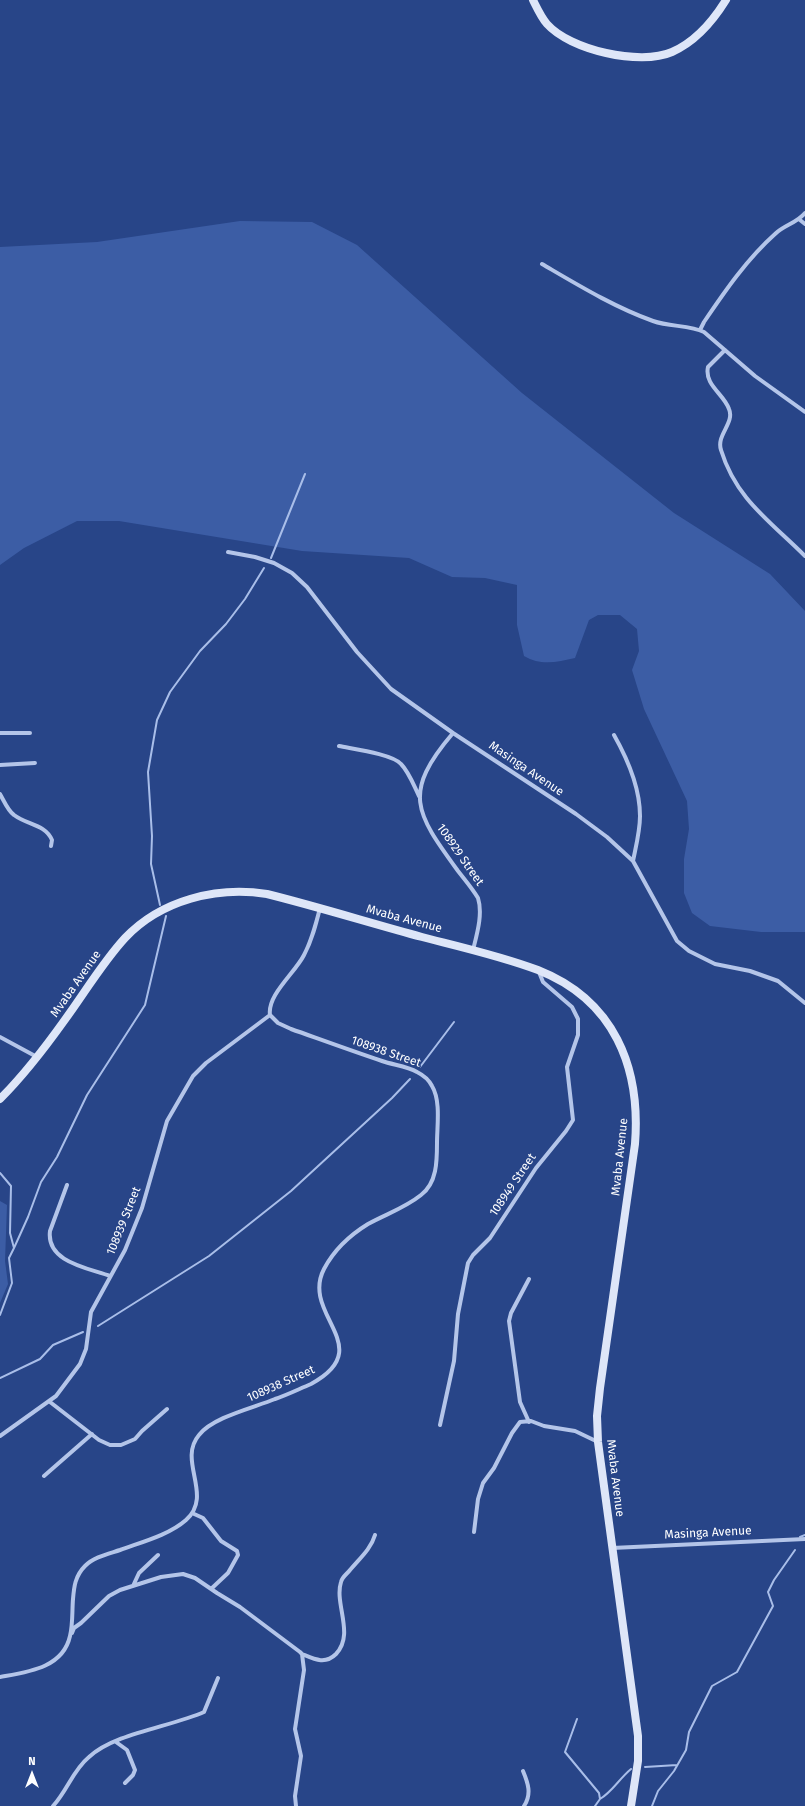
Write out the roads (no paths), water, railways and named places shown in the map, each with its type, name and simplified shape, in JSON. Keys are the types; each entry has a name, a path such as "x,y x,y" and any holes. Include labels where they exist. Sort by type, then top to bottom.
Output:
{"street":[{"path":"533,0 547,24 560,35 604,52 636,58 657,56 684,46 703,30 717,14 726,0"},
{"path":"700,330 704,322 742,269 776,232 800,220 805,213"},
{"path":"800,220 805,224"},
{"path":"542,264 590,292 635,314 667,326 700,330 755,376 805,412"},
{"path":"725,350 708,367 707,371 708,379 724,399 730,411 728,425 720,440 720,449 736,485 748,502 805,556"},
{"name":"Masinga Avenue","path":"228,552 255,557 274,563 292,572 307,587 357,652 391,689 453,733 596,828 633,861 677,941 689,951 715,964 750,971 778,981 805,1003"},
{"path":"0,733 30,734"},
{"name":"108929 Street","path":"453,733 430,763 421,784 420,807 426,823 478,898 480,904 480,914 473,950"},
{"path":"614,735 625,756 639,799 640,817 638,839 633,861"},
{"name":"108929 Street","path":"339,746 369,752 397,760 404,767 420,796"},
{"path":"0,765 35,764"},
{"path":"0,794 12,814 23,821 45,830 52,840 51,846"},
{"name":"Mvaba Avenue","path":"0,1099 37,1057 115,950 136,929 161,911 193,897 241,891 267,894 473,950 538,970 566,984 579,994 604,1020 624,1051 633,1079 637,1121 636,1144 597,1416 598,1442 611,1548 638,1736 638,1761 632,1806"},
{"path":"270,1016 270,1006 274,997 306,952 321,908"},
{"name":"108949 Street","path":"440,1425 454,1361 458,1314 468,1263 473,1255 490,1238 536,1168 569,1128 573,1120 567,1067 578,1035 578,1019 572,1007 543,982 538,970"},
{"name":"108939 Street","path":"0,1436 50,1402 62,1388 84,1356 91,1312 125,1250 142,1208 167,1121 191,1080 206,1062 270,1016"},
{"name":"108938 Street","path":"192,1513 198,1494 191,1458 196,1439 209,1426 311,1384 320,1379 334,1367 338,1361 340,1353 334,1330 321,1300 320,1280 324,1271 343,1243 368,1224 399,1209 420,1196 431,1184 435,1174 437,1147 436,1093 428,1080 416,1071 291,1029 278,1023 270,1016"},
{"path":"0,1037 37,1057"},
{"path":"67,1185 50,1231 49,1238 52,1247 57,1254 71,1262 110,1276"},
{"path":"529,1279 511,1313 509,1321 520,1402 529,1422"},
{"path":"50,1402 92,1434 110,1445 128,1443 135,1439 167,1409"},
{"path":"474,1532 478,1503 483,1483 494,1468 512,1433 520,1422 529,1422 576,1431 598,1442"},
{"path":"44,1476 92,1434"},
{"path":"70,1636 74,1584 85,1566 94,1559 166,1532 180,1524 192,1513 203,1518 221,1541 237,1551 238,1555 228,1573 212,1589"},
{"path":"0,1677 26,1673 50,1664 62,1654 74,1628 109,1596 120,1590 161,1577 183,1574 195,1578 240,1607 302,1654 315,1660 330,1658 338,1651 344,1633 340,1593 341,1581 373,1543 375,1536"},
{"name":"Masinga Avenue","path":"611,1548 805,1539"},
{"path":"133,1586 139,1573 158,1555"},
{"path":"296,1806 295,1796 301,1756 295,1729 303,1676 302,1654"},
{"path":"53,1806 87,1758 101,1748 129,1736 204,1712 218,1678"},
{"path":"116,1742 127,1750 135,1770 133,1775 125,1783"},
{"path":"523,1771 529,1788 529,1795 524,1806"}],"waterway":[{"path":"271,558 305,474"},
{"path":"160,905 151,864 152,836 148,772 157,720 170,692 200,651 226,624 245,599 264,568"},
{"path":"14,1248 28,1217 41,1182 57,1157 87,1095 145,1005 166,916"},
{"path":"420,1067 454,1022"},
{"path":"98,1326 209,1256 291,1191 392,1098 410,1079"},
{"path":"0,1173 11,1186 10,1233 14,1248 9,1258 12,1283 0,1315"},
{"path":"0,1378 40,1359 53,1345 83,1332"},
{"path":"800,1537 805,1535"},
{"path":"652,1806 658,1791 674,1771 686,1750 689,1732 712,1686 737,1672 773,1606 768,1592 774,1580 795,1550"},
{"path":"577,1719 565,1752 599,1793 600,1799 595,1806"},
{"path":"645,1767 677,1765"},
{"path":"600,1799 608,1793 631,1769"}]}
